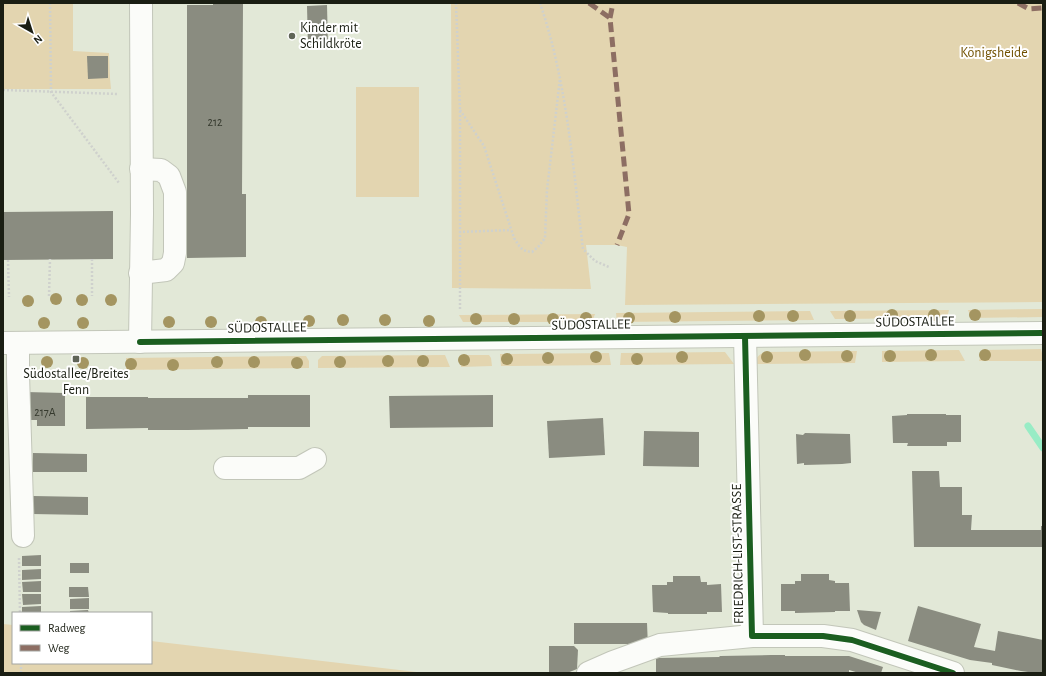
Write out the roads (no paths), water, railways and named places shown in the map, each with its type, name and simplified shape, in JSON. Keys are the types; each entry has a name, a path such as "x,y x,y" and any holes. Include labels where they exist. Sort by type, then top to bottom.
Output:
{"street":[{"path":"140,342 142,169 141,3"},
{"path":"140,273 166,270 173,263 175,253 175,192 169,176 161,170 142,169"},
{"name":"SÜDOSTALLEE","path":"10,343 1043,333"},
{"name":"FRIEDRICH-LIST-STRASSE","path":"745,336 752,636"},
{"path":"10,343 18,382 23,536"},
{"path":"225,468 299,468 315,459"},
{"name":"FRIEDRICH-LIST-STRASSE","path":"588,673 660,645 752,636 823,636 852,640 953,673"}],"waterway":[{"path":"1028,426 1043,448"}],"place":[{"name":"Kinder mit Schildkröte","path":"292,36"},
{"name":"Südostallee/Breites Fenn","path":"76,359"}],"park label":[{"name":"Königsheide","path":"994,53"}]}
